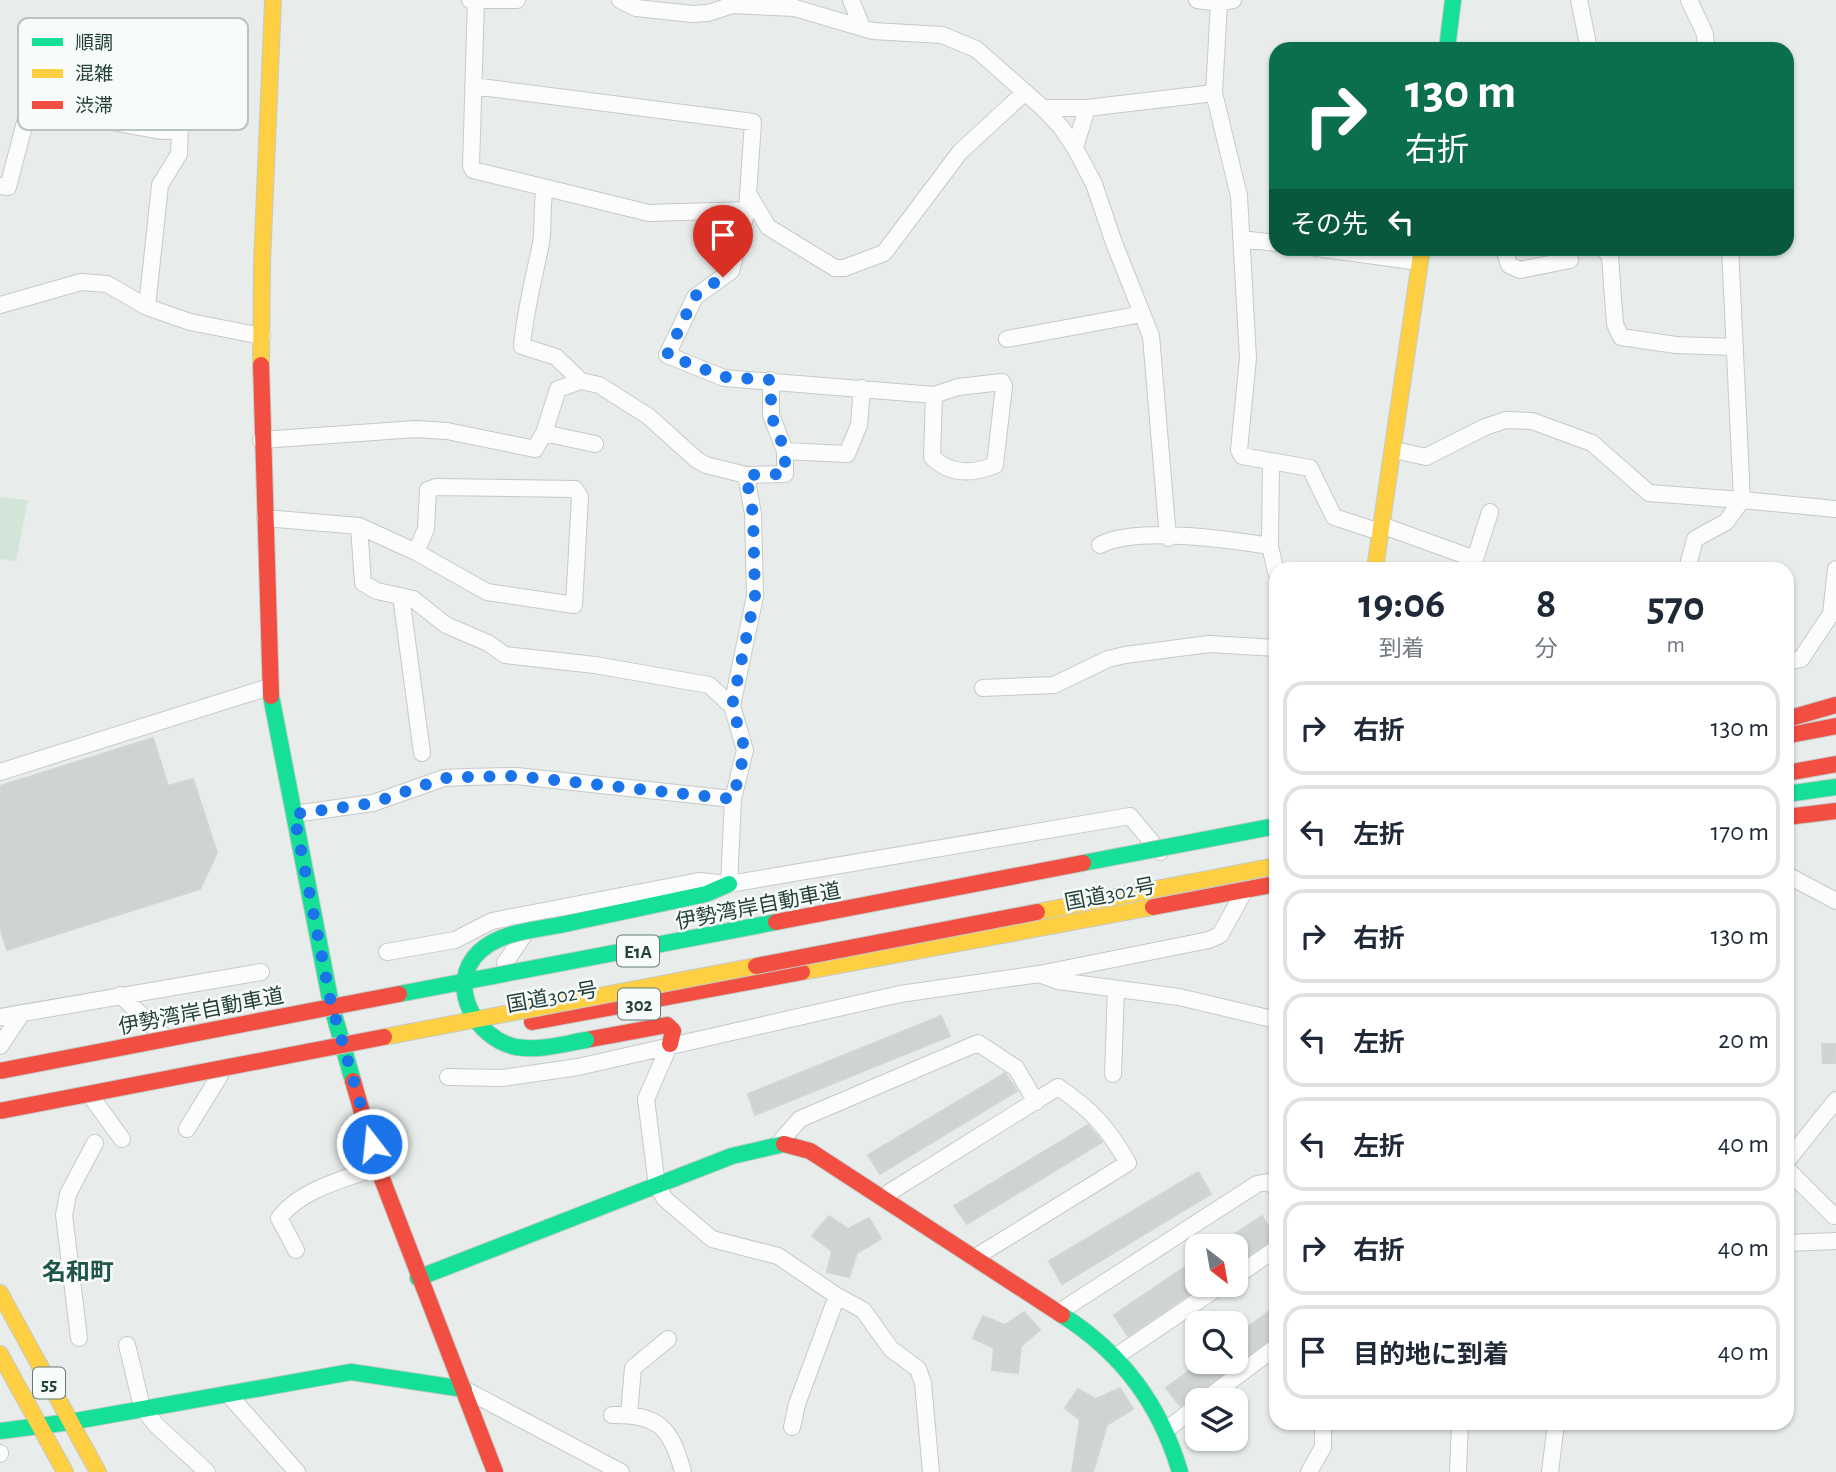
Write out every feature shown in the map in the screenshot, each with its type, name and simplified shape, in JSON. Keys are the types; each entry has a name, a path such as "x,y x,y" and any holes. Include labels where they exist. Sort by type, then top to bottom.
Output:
{"main road":[{"path":"272,0 261,440 269,687 331,1003 378,1167 418,1278 495,1472"},
{"path":"1448,42 1453,0"},
{"path":"1376,562 1421,256"},
{"path":"1794,708 1836,698"},
{"path":"1794,717 1836,705"},
{"path":"1794,734 1836,726"},
{"path":"1794,772 1836,764"},
{"path":"1794,793 1836,787"},
{"path":"1794,816 1836,811"},
{"name":"伊勢湾岸自動車道","path":"0,1069 1269,827"},
{"name":"国道302号","path":"0,1069 331,1003 505,963 1269,842"},
{"name":"E1A","path":"0,1113 1269,867"},
{"path":"670,1044 673,1031 667,1025 524,1048 494,1040 477,1027 466,994 464,978 468,966 477,954 492,943 513,934 706,894 729,884"},
{"name":"国道302号","path":"0,1113 345,1052 547,1020 1269,885"},
{"path":"418,1278 732,1156 779,1143 810,1151 1097,1337 1132,1373 1154,1405 1166,1430 1180,1472"},
{"name":"55","path":"0,1293 98,1472"},
{"name":"55","path":"0,1354 65,1472"},
{"path":"0,1431 70,1422 142,1407 351,1372 464,1389"}],"street":[{"path":"470,0 517,0"},
{"path":"476,0 473,170 649,213 747,210"},
{"path":"620,0 636,8 693,14 708,13 733,5 794,8 873,31 942,35 976,49 1043,108 1062,127 1094,184 1153,350 1168,538"},
{"path":"851,0 862,27"},
{"path":"1197,0 1226,2 1214,93 1239,197 1248,358 1239,450 1242,456 1310,468 1334,517 1475,559 1490,512"},
{"path":"1579,0 1588,42"},
{"path":"1689,0 1705,42"},
{"path":"473,86 753,122 747,210 731,271 695,296 667,355 724,377 934,395 958,387 1002,382 1004,386 995,465 968,473 938,464 932,457 934,395"},
{"path":"748,193 768,228 835,268 873,259 884,253 960,152 1023,93"},
{"path":"1043,108 1087,108 1214,93"},
{"path":"1075,148 1087,108"},
{"path":"0,186 8,187 23,130"},
{"path":"147,306 160,185 179,154 179,130 155,130"},
{"path":"545,188 540,211 542,240 530,285 522,346 556,357 581,382"},
{"path":"1241,239 1269,242"},
{"path":"1506,256 1509,265 1520,270 1570,260 1569,256"},
{"path":"1609,256 1615,324 1621,337 1676,345 1735,347"},
{"path":"1690,562 1695,539 1726,522 1742,500 1730,256"},
{"path":"0,304 81,282 107,284 147,306 190,322 262,336"},
{"path":"1007,339 1142,314"},
{"path":"261,440 416,429 447,431 535,449 544,433 558,389 581,382 599,386 635,406 706,465 746,475 785,474 785,451 771,415 771,380"},
{"path":"785,451 846,454 859,425 862,388"},
{"path":"1394,450 1426,457 1485,427 1506,420 1532,421 1592,443 1649,493 1836,509"},
{"path":"544,433 595,444"},
{"path":"1271,462 1270,546 1274,562"},
{"path":"729,884 733,799 745,750 732,706 755,596 753,514 746,475"},
{"path":"265,518 359,526 416,552 487,592 574,605 580,497 575,489 436,487 428,491 426,529 416,552"},
{"path":"359,526 363,583 377,591 413,599 446,625 488,643 505,655 595,665 709,685 732,706"},
{"path":"1100,545 1117,537 1212,537 1270,546"},
{"path":"1794,661 1830,614 1836,569"},
{"path":"401,596 422,753"},
{"path":"983,688 1054,685 1108,659 1125,655 1209,644 1269,648"},
{"path":"0,772 269,687"},
{"path":"294,814 373,803 444,778 465,777 516,776 733,799"},
{"path":"387,952 455,940 492,921 699,881 729,884 1130,817 1164,857"},
{"path":"1794,879 1836,901"},
{"path":"448,1077 502,1078 578,1067 900,994 1039,974 1209,940 1220,935 1245,890"},
{"path":"505,963 539,912"},
{"path":"0,1017 261,972"},
{"path":"1039,974 1058,981 1178,997 1269,1018"},
{"path":"1113,1074 1116,989"},
{"path":"120,995 164,1036"},
{"path":"0,1046 22,1013"},
{"path":"547,1020 578,1067"},
{"path":"670,1044 646,1100 657,1186 665,1199 712,1238 778,1256 836,1296 863,1310 891,1349 918,1370 923,1383 931,1472"},
{"path":"779,1143 800,1119 978,1044 1016,1068 1036,1102"},
{"path":"187,1129 220,1075"},
{"path":"886,1200 890,1192 1058,1087 1098,1117 1128,1163 974,1258"},
{"path":"92,1098 122,1139"},
{"path":"1794,1152 1836,1100"},
{"path":"79,1338 64,1215 68,1194 95,1143"},
{"path":"296,1250 279,1218 285,1211 329,1184 378,1167"},
{"path":"1794,1175 1835,1215 1835,1240 1794,1243"},
{"path":"1059,1312 1257,1184 1269,1183"},
{"path":"1248,1268 1269,1254"},
{"path":"792,1427 797,1404 836,1296"},
{"path":"1115,1357 1204,1297"},
{"path":"667,1339 633,1368 620,1415 638,1415 662,1425 676,1448 683,1472"},
{"path":"127,1345 142,1407 156,1425 208,1472"},
{"path":"1221,1388 1269,1352"},
{"path":"464,1389 621,1472"},
{"path":"228,1394 297,1472"},
{"path":"1166,1430 1185,1415"},
{"path":"1309,1472 1322,1447 1323,1430"},
{"path":"1458,1472 1460,1430"},
{"path":"1550,1472 1555,1430"}],"green space":[{"path":"0,497 28,500 16,561 0,559"}],"building":[{"path":"153,738 168,786 193,779 217,853 200,889 7,950 0,928 0,786"},
{"path":"941,1016 950,1036 755,1115 748,1094"},
{"path":"1822,1044 1836,1044 1836,1063 1823,1063"},
{"path":"1005,1073 1017,1091 880,1174 868,1155"},
{"path":"1088,1125 1102,1142 967,1224 954,1206"},
{"path":"1198,1172 1211,1194 1062,1284 1049,1261"},
{"path":"829,1216 848,1229 869,1218 881,1239 857,1253 849,1277 827,1272 832,1251 812,1236"},
{"path":"1262,1216 1269,1228 1269,1243 1248,1256 1248,1234 1235,1234"},
{"path":"1185,1267 1185,1297 1128,1336 1114,1315"},
{"path":"1269,1311 1269,1342 1248,1357 1248,1327"},
{"path":"1024,1312 1040,1330 1021,1346 1018,1373 992,1370 994,1348 973,1338 983,1316 1005,1325"},
{"path":"1185,1374 1225,1374 1205,1388 1185,1388 1185,1402 1180,1406 1166,1388"},
{"path":"1120,1388 1133,1409 1107,1425 1093,1472 1072,1472 1080,1420 1065,1408 1078,1389 1096,1399"}],"traffic: fast":[{"path":"1448,42 1453,0"},
{"path":"271,696 331,1004 353,1081"},
{"path":"1794,793 1836,787"},
{"path":"1083,863 1269,827"},
{"path":"560,925 706,894 729,884"},
{"path":"399,994 776,922"},
{"path":"560,925 517,933 487,945 469,965 465,994 478,1022 502,1042 516,1047 533,1048 586,1040"},
{"path":"418,1278 732,1156 784,1144"},
{"path":"1062,1315 1103,1346 1136,1382 1162,1424 1180,1472"},
{"path":"0,1431 70,1422 351,1372 464,1389"}],"traffic: slow":[{"path":"261,365 262,263 273,0"},
{"path":"1376,562 1421,256"},
{"path":"1037,912 1269,867"},
{"path":"802,972 1153,907"},
{"path":"384,1037 756,966"},
{"path":"0,1293 98,1472"},
{"path":"0,1354 65,1472"}],"traffic: jam":[{"path":"261,365 271,696"},
{"path":"1794,717 1836,705"},
{"path":"1794,734 1836,726"},
{"path":"1794,772 1836,764"},
{"path":"1794,816 1836,811"},
{"path":"776,922 1083,863"},
{"path":"1153,907 1269,885"},
{"path":"756,966 1037,912"},
{"path":"532,1022 802,972"},
{"path":"0,1071 399,994"},
{"path":"586,1040 667,1025 673,1031 670,1044"},
{"path":"0,1111 384,1037"},
{"path":"353,1081 379,1171 495,1472"},
{"path":"784,1144 810,1151 1062,1315"}],"district":[{"name":"名和町","path":"78,1272"}],"route":[{"path":"372,1144 331,1003 294,814 373,803 444,778 465,777 516,776 733,799 745,750 732,706 755,596 753,514 746,475 785,474 785,451 771,415 771,380 724,377 667,355 686,310 695,296 723,277"}]}
